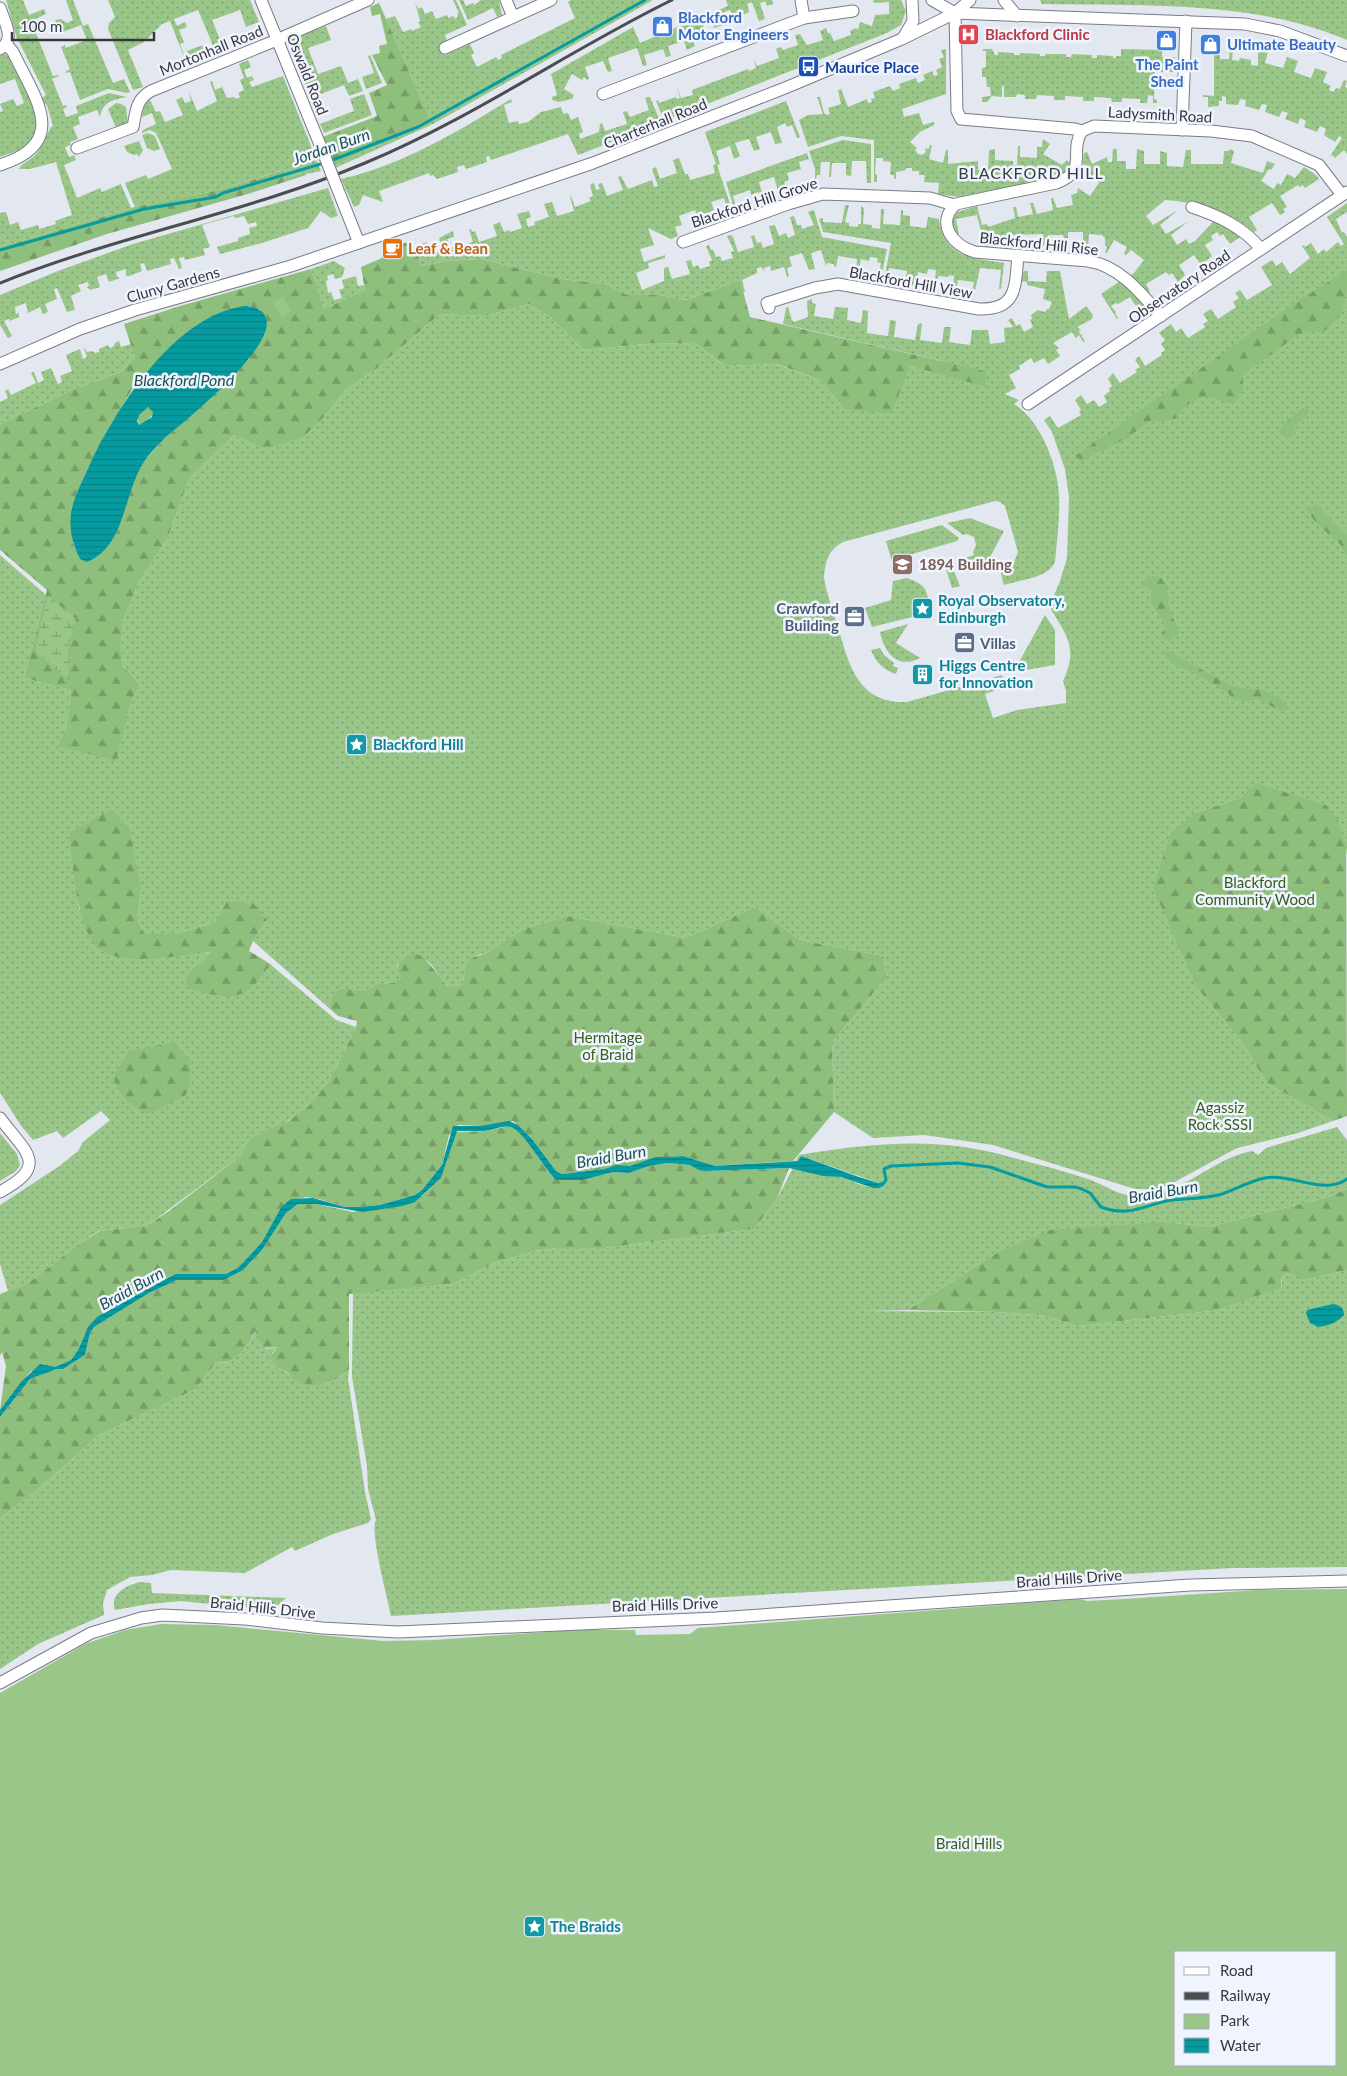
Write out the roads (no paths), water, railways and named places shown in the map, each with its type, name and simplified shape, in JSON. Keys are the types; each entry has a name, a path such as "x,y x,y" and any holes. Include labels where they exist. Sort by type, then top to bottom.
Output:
{"street":[{"name":"Oswald Road","path":"262,0 358,243"},
{"name":"Mortonhall Road","path":"77,148 133,127 137,104 147,93 278,40 368,0"},
{"path":"506,0 514,17"},
{"path":"445,48 551,0"},
{"path":"801,0 804,18"},
{"path":"902,39 913,21 912,0"},
{"path":"932,0 956,13 1237,23 1264,27 1314,42 1347,56"},
{"path":"956,13 970,0"},
{"path":"1004,0 1017,16"},
{"path":"0,8 9,36 3,47 13,52 41,110 43,120 41,133 32,148 7,166"},
{"path":"603,94 804,18 853,11"},
{"name":"Charterhall Road","path":"358,243 484,202 615,155 902,39 956,13"},
{"name":"Ladysmith Road","path":"956,13 957,111 964,120 1082,131 1094,126 1242,134 1277,146 1319,165 1345,194"},
{"path":"1182,130 1186,21"},
{"path":"954,205 964,201 1056,183 1070,177 1077,167 1079,139 1082,131"},
{"name":"Blackford Hill Grove","path":"683,242 788,204 823,194 930,198 954,205"},
{"name":"Observatory Road","path":"1028,404 1345,194"},
{"name":"Blackford Hill Rise","path":"954,205 949,217 948,226 950,234 957,244 976,252 1088,261 1105,266 1127,280 1161,316"},
{"path":"1192,207 1233,225 1247,234 1261,249"},
{"name":"Cluny Gardens","path":"0,364 47,342 135,310 291,266 358,243"},
{"name":"Blackford Hill View","path":"769,308 767,303 838,284 979,309 991,309 1006,303 1013,294 1018,255"},
{"path":"0,1118 28,1156 30,1165 25,1176 0,1192"},
{"name":"Braid Hills Drive","path":"0,1683 90,1632 133,1620 162,1615 245,1619 322,1628 412,1631 509,1625 716,1618 1190,1585 1347,1581"}],"water":[{"name":"Blackford Pond","path":"244,306 260,310 264,314 267,327 260,343 229,381 151,453 137,475 117,532 109,544 100,554 87,562 80,559 72,534 70,521 72,508 81,484 103,439 117,415 152,366 173,344 195,326 219,313","holes":["148,407 153,412 152,417 139,425 137,421 139,415"]},
{"path":"509,1121 518,1125 532,1139 556,1171 562,1174 604,1169 616,1165 630,1166 656,1157 683,1156 715,1166 798,1161 801,1156 885,1185 873,1188 841,1177 823,1176 789,1168 705,1171 690,1165 668,1163 649,1166 629,1173 613,1172 583,1180 556,1180 522,1135 511,1127 484,1131 457,1131 441,1178 415,1202 363,1212 316,1204 298,1204 286,1213 262,1250 243,1270 224,1280 177,1280 149,1293 94,1327 90,1333 85,1355 63,1369 57,1369 30,1379 0,1417 0,1410 21,1382 40,1364 55,1367 71,1360 78,1350 88,1327 97,1317 176,1274 226,1274 239,1267 262,1242 282,1206 291,1199 313,1198 345,1207 357,1207 380,1205 415,1195 422,1190 442,1165 453,1126 479,1126"},
{"path":"1333,1304 1340,1306 1342,1309 1344,1315 1341,1318 1332,1324 1322,1327 1310,1323 1306,1313 1307,1310"}],"waterway":[{"name":"Jordan Burn","path":"330,161 418,127 645,0"},
{"name":"Jordan Burn","path":"0,250 144,209 216,197 223,193 324,163"},
{"name":"Braid Burn","path":"879,1185 886,1180 884,1169 891,1166 958,1163 990,1167 1047,1187 1075,1187 1090,1193 1101,1207 1111,1210 1129,1211 1172,1200 1216,1196 1265,1178 1286,1178 1319,1185 1338,1184 1347,1179"}],"railway":[{"path":"0,283 91,251 275,196 365,163 444,126 672,0"}],"place":[{"name":"Blackford Motor Engineers","path":"662,26"},
{"name":"Blackford Clinic","path":"969,34"},
{"name":"The Paint Shed","path":"1167,41"},
{"name":"Ultimate Beauty","path":"1211,44"},
{"name":"Maurice Place","path":"809,67"},
{"name":"Leaf & Bean","path":"392,248"},
{"name":"1894 Building","path":"903,564"},
{"name":"Royal Observatory, Edinburgh","path":"922,609"},
{"name":"Crawford Building","path":"855,617"},
{"name":"Villas","path":"964,643"},
{"name":"Higgs Centre for Innovation","path":"923,674"},
{"name":"Blackford Hill","path":"357,744"},
{"name":"The Braids","path":"534,1926"}],"district":[{"name":"BLACKFORD HILL","path":"1031,172"}],"park label":[{"name":"Blackford Community Wood","path":"1255,890"},
{"name":"Hermitage of Braid","path":"608,1046"},
{"name":"Agassiz Rock SSSI","path":"1220,1116"},
{"name":"Braid Hills","path":"969,1843"}]}
